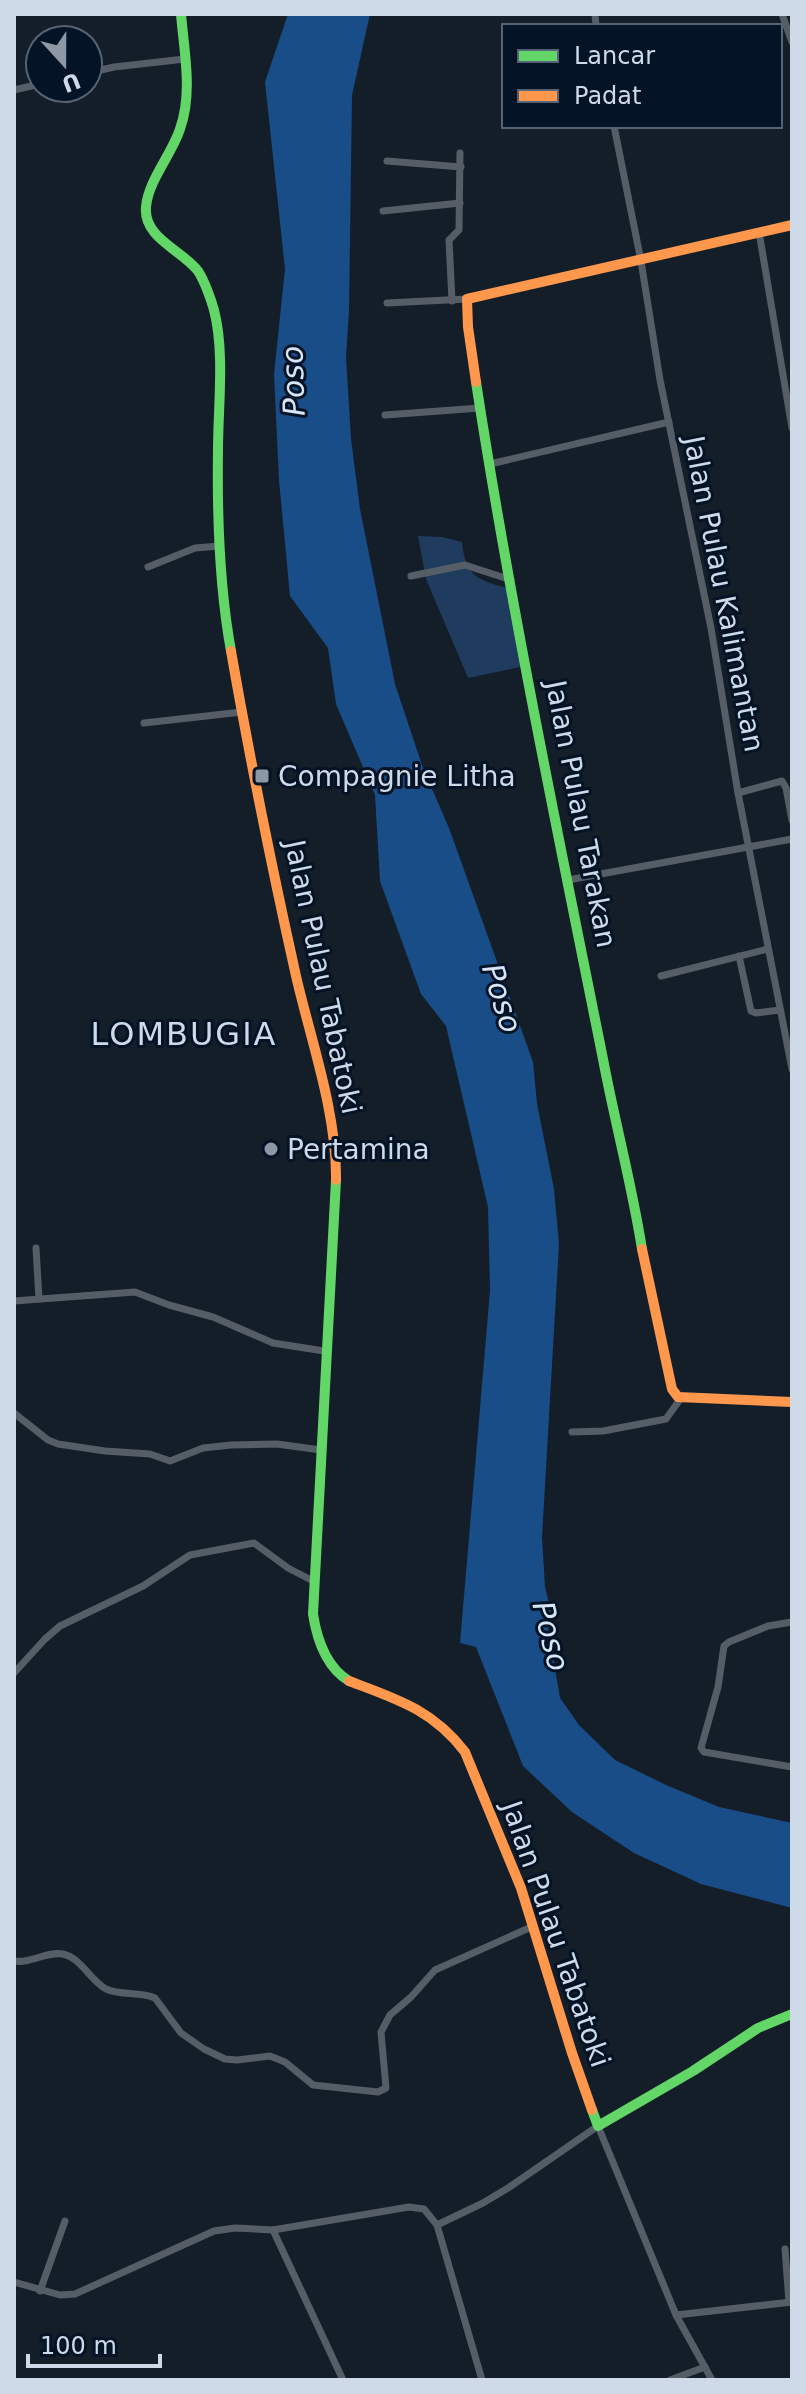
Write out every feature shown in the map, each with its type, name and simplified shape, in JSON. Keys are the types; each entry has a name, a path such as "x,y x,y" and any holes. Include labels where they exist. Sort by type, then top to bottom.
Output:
{"main road":[{"name":"Jalan Pulau Tabatoki","path":"181,14 187,104 185,115 145,206 154,233 202,276 214,310 219,354 217,492 224,613 296,974 335,1149 313,1614 316,1636 323,1653 346,1680 430,1716 453,1736 465,1752 507,1852 598,2126"},
{"path":"467,299 792,225"},
{"name":"Jalan Pulau Tarakan","path":"467,299 468,327 490,464 607,1081 672,1389 681,1398"},
{"path":"681,1398 792,1402"},
{"path":"598,2126 705,2063 758,2027 792,2014"}],"street":[{"path":"782,14 792,42"},
{"path":"104,69 185,59"},
{"name":"Jalan Pulau Kalimantan","path":"614,128 792,1069"},
{"path":"452,301 449,240 459,231 460,153"},
{"path":"387,161 461,167"},
{"path":"383,211 460,203"},
{"path":"759,232 792,428"},
{"path":"387,303 467,299"},
{"path":"385,415 480,408"},
{"path":"490,464 669,422"},
{"path":"148,567 195,548 220,546"},
{"path":"411,576 465,565 511,580"},
{"path":"144,723 242,712"},
{"path":"738,793 782,781 792,820"},
{"path":"568,880 792,839"},
{"path":"661,976 768,949"},
{"path":"739,956 751,1011 780,1010"},
{"path":"36,1248 39,1299"},
{"path":"14,1301 135,1292 213,1317 273,1343 324,1351"},
{"path":"572,1432 600,1431 666,1419 681,1398"},
{"path":"14,1413 54,1443 150,1454 170,1461 203,1448 231,1445 277,1444 321,1450"},
{"path":"14,1673 60,1626 143,1586 195,1552 254,1543 288,1568 315,1582"},
{"path":"792,1622 768,1626 724,1646 718,1687 701,1748 704,1752 792,1767"},
{"path":"14,1961 62,1954 72,1958 108,1989 155,1998 181,2033 225,2059 270,2056 285,2062 313,2085 378,2092 386,2088 381,2041 383,2025 390,2015 435,1970 532,1924"},
{"path":"437,2225 508,2188 598,2126 676,2315 712,2380"},
{"path":"14,2282 60,2295 79,2292 223,2228 273,2230 409,2207 424,2209 437,2225 482,2380"},
{"path":"40,2291 65,2221"},
{"path":"273,2230 343,2380"},
{"path":"676,2315 790,2302 785,2249"},
{"path":"670,2380 705,2367"}],"shaded area":[{"path":"418,536 462,542 466,563 475,575 489,583 509,588 525,666 468,678 426,579"}],"water":[{"name":"Poso","path":"288,14 370,14 352,95 346,357 351,439 360,509 395,684 423,768 449,828 533,1062 537,1104 554,1189 559,1244 542,1537 545,1587 554,1623 548,1628 560,1698 579,1725 615,1760 719,1807 792,1823 792,1908 701,1884 634,1853 572,1812 523,1766 476,1647 460,1643 490,1291 488,1207 446,1026 421,994 380,881 375,795 336,704 328,648 290,596 279,480 274,374 285,269 265,82"}],"traffic: fast":[{"path":"181,14 186,72 184,115 151,187 146,207 147,218 157,235 198,271 214,310 220,361 218,450 221,576 231,651"},
{"path":"476,382 536,721 642,1249"},
{"path":"336,1180 313,1614 324,1652 334,1668 349,1681"},
{"path":"592,2110 598,2126 693,2071 758,2028 792,2014"}],"traffic: slow":[{"path":"476,382 467,299 792,225"},
{"path":"231,651 278,895 328,1103 336,1180"},
{"path":"642,1249 672,1389 678,1397 792,1402"},
{"path":"349,1681 398,1700 427,1716 465,1752 521,1888 592,2110"}],"place":[{"name":"Compagnie Litha","path":"262,776"},
{"name":"Pertamina","path":"271,1149"}],"district":[{"name":"LOMBUGIA","path":"184,1034"}]}
